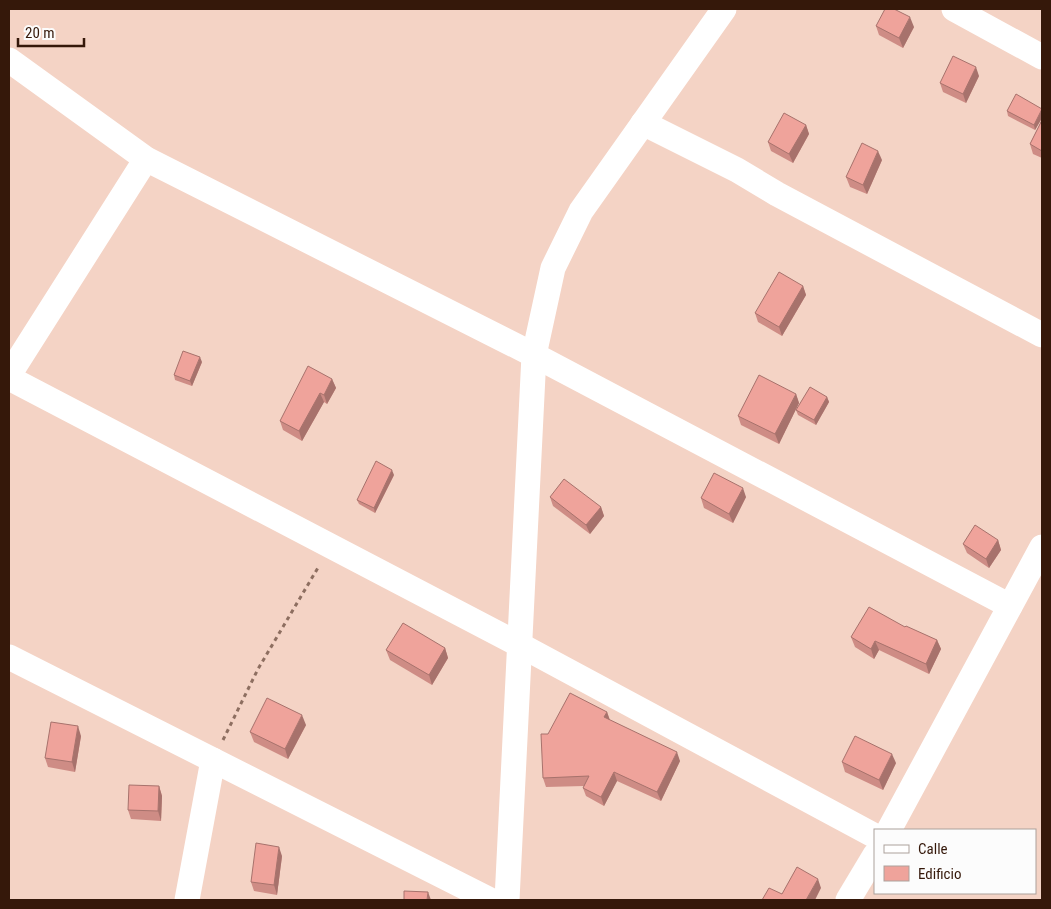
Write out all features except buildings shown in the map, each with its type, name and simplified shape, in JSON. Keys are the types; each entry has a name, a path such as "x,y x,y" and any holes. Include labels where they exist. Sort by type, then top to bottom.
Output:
{"street":[{"path":"507,900 534,355 553,268 581,211 724,9"},
{"path":"954,9 1042,57"},
{"path":"9,60 146,159 534,355 1010,606"},
{"path":"643,123 737,170 1042,335"},
{"path":"146,159 9,376 520,645 874,835"},
{"path":"890,829 1042,547"},
{"path":"9,657 490,900"},
{"path":"186,900 213,760"},
{"path":"848,900 874,857"}],"path":[{"path":"213,760 258,669 331,547"}]}
